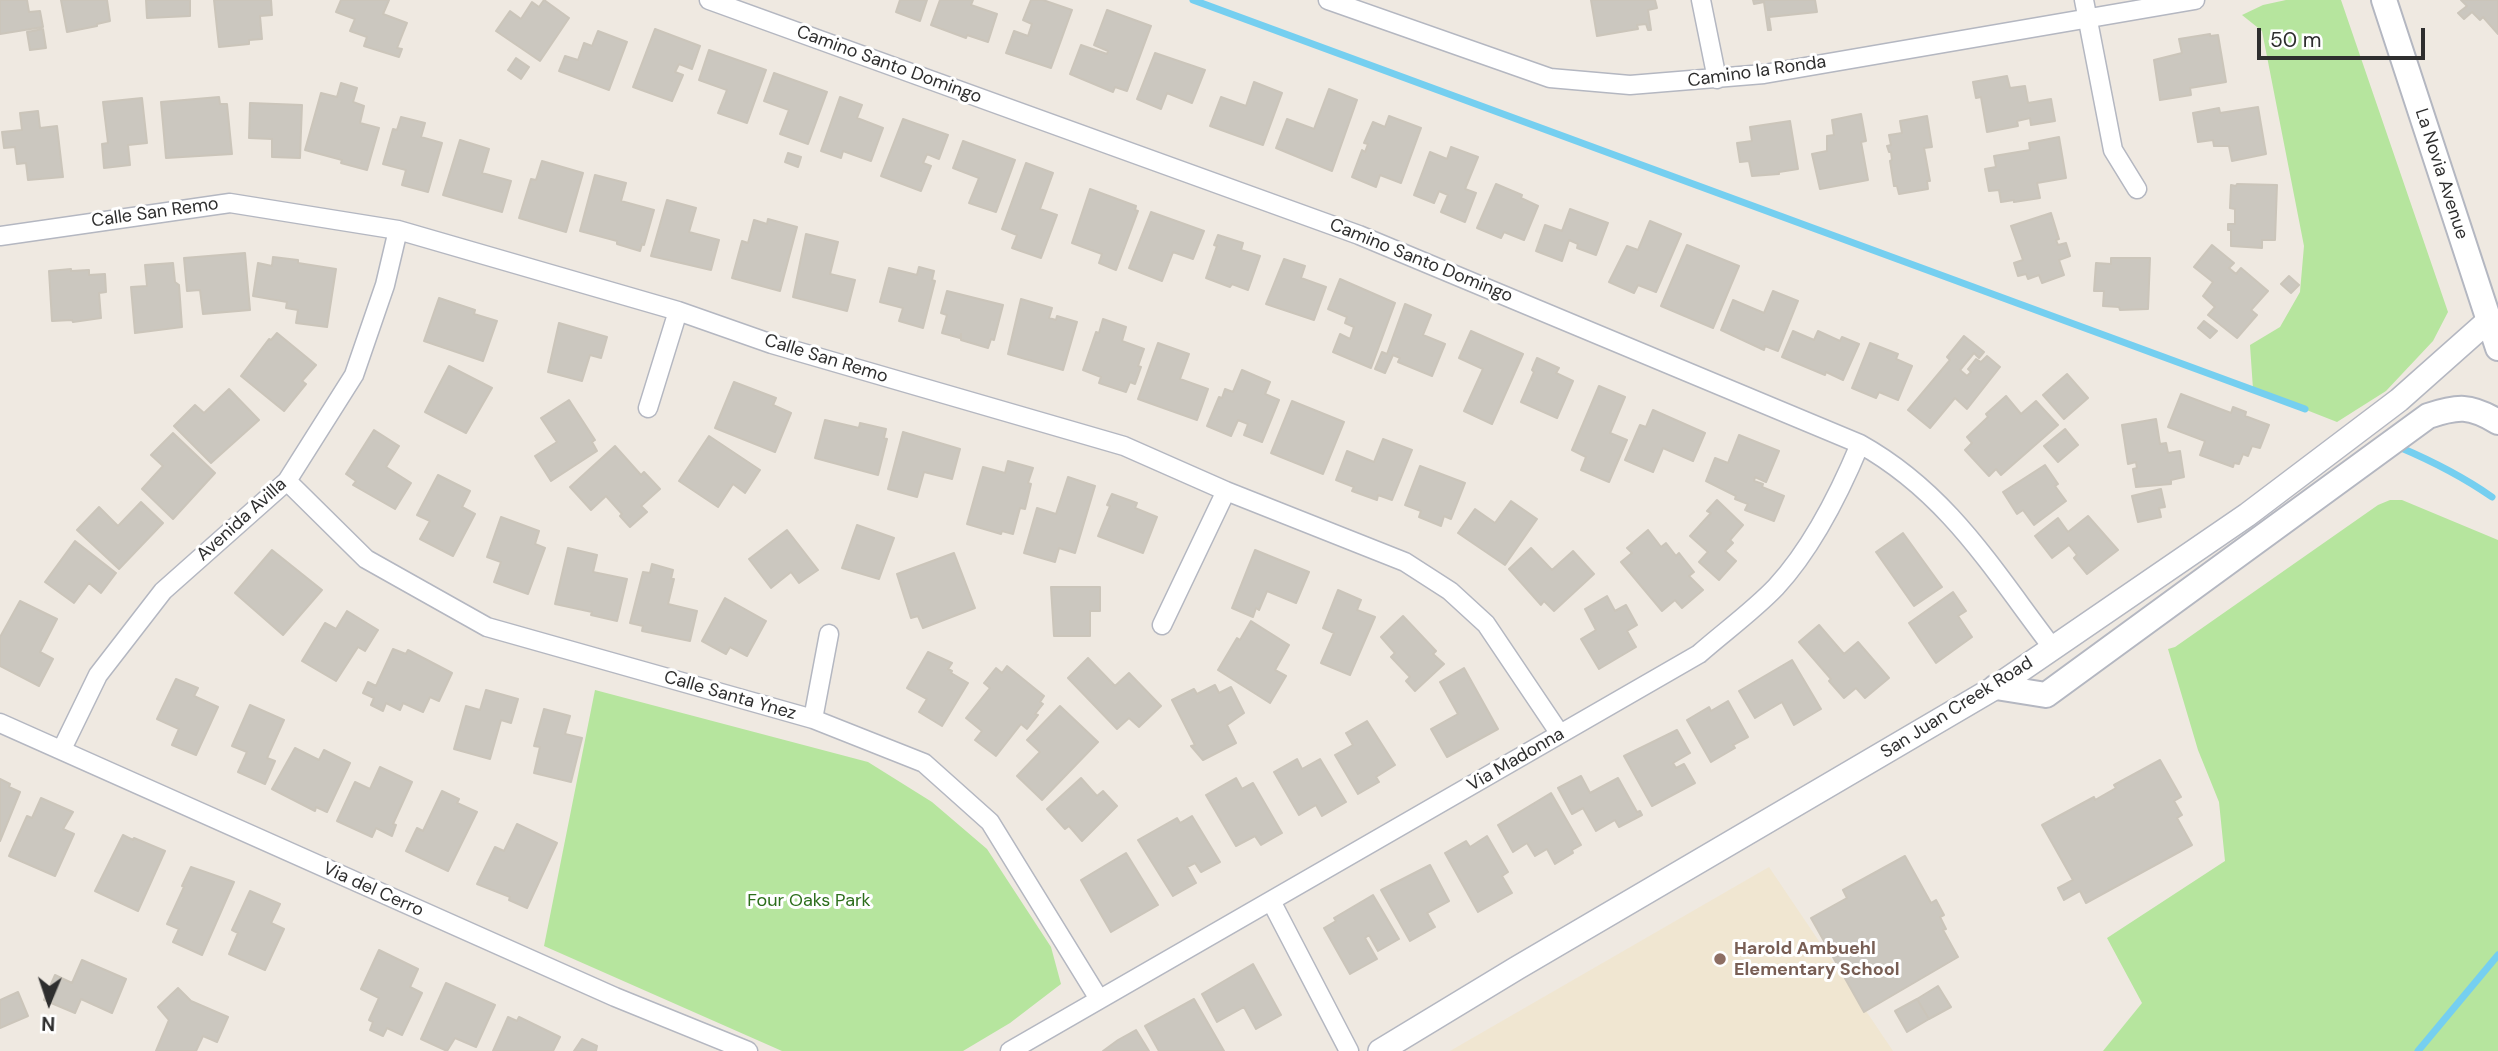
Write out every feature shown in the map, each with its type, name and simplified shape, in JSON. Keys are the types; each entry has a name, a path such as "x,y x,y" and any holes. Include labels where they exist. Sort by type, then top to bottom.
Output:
{"main road":[{"name":"La Novia Avenue","path":"2384,0 2493,317 2498,348"},
{"path":"1996,687 2046,695 2428,416 2453,408 2468,408 2498,422"}],"street":[{"name":"Camino Santo Domingo","path":"709,0 1359,235 1860,444 1905,472 1937,500 1982,552 2052,648"},
{"name":"Camino la Ronda","path":"1328,0 1550,78 1630,85 1764,74 2086,9 2195,0"},
{"path":"1701,0 1717,79"},
{"path":"2086,9 2113,150 2137,189"},
{"name":"Calle San Remo","path":"0,236 230,203 398,230 678,311 772,344 1124,446 1226,491 1405,562 1450,591 1486,624 1560,734"},
{"name":"Avenida Avilla","path":"62,749 98,675 163,591 287,481 354,375 385,285 398,230"},
{"path":"648,408 678,311"},
{"name":"San Juan Creek Road","path":"1380,1051 1996,687 2247,515 2399,400 2493,317"},
{"name":"Via Madonna","path":"1010,1051 1699,654 1777,587 1814,537 1860,444"},
{"name":"Calle Santa Ynez","path":"287,481 366,559 487,627 813,719 924,763 990,822 1099,999"},
{"path":"1162,625 1226,491"},
{"path":"813,719 829,634"},
{"name":"Via del Cerro","path":"0,723 615,997 748,1051"},
{"path":"1271,901 1349,1051"}],"shaded area":[{"name":"Harold Ambuehl Elementary School","path":"1769,867 1893,1051 1450,1051"}],"green space":[{"path":"2286,0 2341,0 2448,312 2433,341 2386,391 2337,422 2253,389 2250,345 2280,327 2300,292 2304,246 2262,31 2242,15 2263,5"},
{"path":"2390,500 2402,500 2498,540 2498,1051 2103,1051 2142,1003 2107,938 2225,861 2219,802 2198,750 2168,649 2175,647 2378,505"},
{"name":"Four Oaks Park","path":"595,690 868,762 932,802 987,849 1051,947 1061,984 1010,1023 963,1051 782,1051 544,946"}],"building":[{"path":"0,0 27,0 29,12 40,11 43,27 0,34"},
{"path":"61,0 107,0 110,21 67,32"},
{"path":"146,0 190,0 190,16 147,18"},
{"path":"214,0 271,0 272,15 260,16 262,39 249,40 249,44 219,47"},
{"path":"341,0 389,0 383,14 407,23 397,48 402,49 399,57 364,46 367,37 350,31 355,19 336,12"},
{"path":"544,0 569,18 540,61 496,31 510,11 521,19 532,2 539,7"},
{"path":"900,0 927,0 920,21 896,12"},
{"path":"940,0 973,0 971,5 997,14 988,42 967,35 966,38 931,25"},
{"path":"1031,0 1043,0 1072,10 1051,68 1006,53 1014,31 1028,36 1032,24 1023,20"},
{"path":"1591,0 1655,0 1657,8 1648,10 1651,30 1648,30 1646,24 1637,25 1638,29 1597,36"},
{"path":"1753,0 1815,0 1817,12 1769,17 1771,30 1768,30 1764,2 1754,4"},
{"path":"2461,0 2498,0 2498,34 2483,17 2480,20 2472,12 2464,19 2458,13 2467,6"},
{"path":"1107,10 1151,26 1127,91 1115,87 1113,92 1070,74 1081,45 1107,54 1108,51 1094,45"},
{"path":"43,29 46,48 30,50 27,32"},
{"path":"655,29 700,46 692,69 679,64 675,72 683,75 672,101 633,87"},
{"path":"598,31 627,42 609,90 559,71 565,56 578,60 584,43 592,46"},
{"path":"2218,35 2226,82 2190,88 2191,95 2160,100 2154,60 2182,53 2179,39"},
{"path":"709,50 766,70 747,123 718,113 727,90 699,80"},
{"path":"1155,53 1205,70 1192,103 1167,93 1161,109 1137,99"},
{"path":"516,58 529,67 521,79 508,70"},
{"path":"774,73 827,92 808,144 780,134 789,110 764,101"},
{"path":"2007,76 2010,88 2025,86 2028,103 2051,99 2055,121 2031,125 2030,118 2017,121 2018,126 1987,132 1981,97 1976,98 1973,82"},
{"path":"1254,82 1282,93 1263,145 1210,126 1221,97 1246,106"},
{"path":"341,83 357,88 353,102 364,106 360,123 379,128 367,170 305,150 321,93 337,97"},
{"path":"1329,89 1357,100 1332,171 1276,148 1287,119 1314,129"},
{"path":"219,97 220,104 227,104 232,154 166,158 161,102"},
{"path":"840,97 862,105 857,118 883,128 871,161 843,151 841,158 821,151"},
{"path":"142,98 147,143 128,145 130,165 104,168 102,144 108,143 103,102"},
{"path":"250,103 302,105 300,158 272,157 272,139 249,138"},
{"path":"2258,107 2266,154 2232,161 2229,146 2214,146 2213,140 2198,142 2193,113 2219,108 2220,113"},
{"path":"38,111 40,128 57,126 63,177 28,180 26,163 17,164 15,147 4,148 2,132 22,130 20,113"},
{"path":"1861,114 1866,141 1861,142 1868,180 1820,189 1812,154 1827,151 1827,136 1834,135 1832,120"},
{"path":"1389,116 1421,128 1401,183 1380,175 1376,187 1352,177 1362,150 1365,152 1368,144 1364,143 1373,122 1385,127"},
{"path":"1927,116 1932,147 1924,148 1930,181 1927,181 1928,189 1899,194 1897,186 1894,186 1891,152 1887,146 1891,145 1889,135 1902,133 1900,121"},
{"path":"401,117 425,123 421,137 442,143 428,192 402,185 406,170 383,164 393,129 397,130"},
{"path":"903,119 948,135 939,159 927,154 923,163 931,166 921,191 881,176"},
{"path":"1790,121 1798,169 1752,176 1749,161 1740,162 1737,143 1752,141 1750,127"},
{"path":"2059,137 2066,178 2037,183 2040,198 2001,202 1999,190 1989,191 1985,169 1996,167 1994,156 2030,150 2029,143"},
{"path":"460,140 489,149 482,173 511,181 502,212 443,195"},
{"path":"963,141 1015,160 996,212 969,203 979,178 953,168"},
{"path":"1451,147 1478,157 1465,189 1476,193 1465,222 1441,212 1448,195 1439,191 1434,203 1414,195 1430,152 1447,159"},
{"path":"788,153 801,157 798,167 785,162"},
{"path":"542,161 583,173 566,232 519,218 531,179 536,180"},
{"path":"1026,163 1053,173 1040,209 1057,215 1041,258 1012,248 1017,235 1002,229"},
{"path":"595,175 626,183 621,201 654,210 640,251 617,244 617,241 580,231"},
{"path":"1496,184 1522,195 1521,198 1538,206 1524,240 1504,232 1501,238 1477,228"},
{"path":"2231,185 2277,185 2275,240 2262,240 2262,248 2231,246 2231,230 2228,230 2228,224 2235,224 2235,209 2230,208"},
{"path":"1090,189 1136,206 1135,210 1138,211 1116,270 1099,263 1102,254 1072,243"},
{"path":"667,200 696,208 689,232 719,240 711,270 651,256"},
{"path":"1570,209 1608,223 1596,255 1577,248 1578,244 1569,240 1562,261 1536,251 1545,225 1562,231"},
{"path":"1151,212 1204,231 1193,259 1173,252 1162,281 1129,268"},
{"path":"2051,213 2059,239 2056,240 2058,245 2066,243 2070,256 2059,260 2064,275 2042,283 2039,275 2028,279 2026,274 2018,276 2014,263 2023,260 2011,226"},
{"path":"768,219 797,227 780,291 732,278 742,241 748,243 754,220 767,224"},
{"path":"1650,221 1681,234 1656,292 1638,285 1634,293 1609,282 1627,246 1638,250"},
{"path":"806,234 838,242 830,274 855,280 847,311 793,297"},
{"path":"1218,235 1243,243 1241,250 1260,256 1248,290 1206,278"},
{"path":"1687,245 1739,266 1713,328 1661,306"},
{"path":"2212,245 2234,263 2229,268 2236,274 2241,268 2268,291 2251,310 2257,315 2237,338 2208,315 2215,307 2203,296 2213,282 2194,267"},
{"path":"245,253 250,310 203,314 200,290 187,291 184,258"},
{"path":"273,257 336,269 327,327 296,323 298,310 286,308 287,302 253,296 258,263 272,266"},
{"path":"2111,258 2150,258 2148,309 2120,310 2119,307 2103,306 2104,291 2094,291 2096,263 2111,264"},
{"path":"1284,259 1305,266 1301,278 1326,287 1314,320 1266,304"},
{"path":"173,263 175,282 179,285 182,327 135,333 131,287 147,286 145,265"},
{"path":"919,267 934,271 932,280 935,281 923,328 899,321 903,308 880,302 889,268 917,275"},
{"path":"89,270 89,275 105,274 106,292 99,293 101,318 73,322 52,321 49,271"},
{"path":"2289,276 2299,285 2291,293 2281,284"},
{"path":"1340,279 1395,303 1371,368 1333,352 1340,334 1350,339 1354,327 1345,323 1347,317 1328,309"},
{"path":"947,291 1003,305 994,340 991,339 988,348 961,340 961,334 960,338 942,333 947,315 941,313"},
{"path":"1773,291 1798,301 1778,351 1765,346 1764,350 1721,330 1733,300 1764,313"},
{"path":"439,298 475,310 474,314 497,321 483,361 424,341"},
{"path":"1021,299 1052,308 1049,318 1056,320 1057,316 1077,322 1063,370 1008,354"},
{"path":"1405,304 1431,315 1423,335 1445,344 1432,376 1398,362 1400,358 1393,355 1385,373 1375,369 1382,352 1387,354"},
{"path":"1103,319 1126,327 1122,341 1144,349 1135,384 1130,382 1126,392 1099,383 1101,377 1083,370"},
{"path":"2204,321 2217,331 2210,338 2198,328"},
{"path":"559,323 607,337 601,358 590,355 582,381 548,372"},
{"path":"1471,331 1523,354 1492,424 1464,411 1483,369 1459,358"},
{"path":"1793,331 1814,340 1818,331 1840,341 1842,337 1859,344 1843,380 1782,357"},
{"path":"277,333 316,365 302,381 306,384 284,411 241,376 269,339"},
{"path":"1964,336 1984,352 1979,358 1974,353 1960,370 1967,376 1971,372 1968,369 1976,359 1981,362 1987,356 2000,367 1967,409 1955,398 1930,428 1908,410 1950,360 1947,357"},
{"path":"1158,343 1189,354 1180,379 1208,389 1197,420 1138,399"},
{"path":"1870,343 1898,354 1896,359 1912,366 1898,400 1879,392 1876,398 1852,388"},
{"path":"1537,358 1559,368 1556,373 1573,381 1557,418 1521,402"},
{"path":"449,366 492,388 466,433 425,412"},
{"path":"1242,370 1270,382 1265,394 1279,400 1262,442 1244,435 1248,424 1238,420 1231,436 1207,426 1219,397 1222,398 1225,389 1233,392"},
{"path":"2067,374 2088,398 2064,419 2043,395"},
{"path":"734,382 776,398 773,405 791,413 775,452 715,428"},
{"path":"1599,386 1625,397 1610,433 1627,440 1609,482 1581,470 1586,457 1572,450"},
{"path":"229,389 259,420 211,463 174,426 195,405 204,413"},
{"path":"2181,394 2231,413 2233,407 2246,412 2245,416 2269,425 2260,448 2252,446 2248,456 2243,454 2239,464 2234,463 2233,467 2200,455 2205,441 2168,427"},
{"path":"2006,396 2021,414 2036,401 2058,425 2001,475 1996,469 1989,476 1965,450 1972,443 1967,437"},
{"path":"569,400 595,440 592,442 597,451 551,481 535,456 557,442 541,418"},
{"path":"1292,401 1344,422 1323,474 1271,453"},
{"path":"1653,410 1705,433 1693,461 1663,448 1653,472 1625,460 1640,425 1646,427"},
{"path":"2156,419 2160,444 2166,443 2168,453 2180,451 2184,477 2171,480 2171,484 2136,487 2133,469 2137,468 2136,462 2128,464 2122,425"},
{"path":"825,420 859,428 860,423 886,429 884,438 887,439 878,475 815,458"},
{"path":"2065,429 2078,445 2058,462 2044,446"},
{"path":"374,430 399,446 386,467 411,483 395,509 353,485 356,481 346,474"},
{"path":"903,432 960,449 952,479 924,472 917,497 888,489"},
{"path":"173,433 215,473 173,519 142,489 163,466 151,455"},
{"path":"1739,435 1779,451 1766,482 1755,477 1754,481 1784,496 1774,521 1745,510 1748,504 1706,481 1715,458 1728,463"},
{"path":"709,436 760,470 745,493 733,484 718,507 679,481"},
{"path":"1383,439 1412,450 1392,500 1378,495 1377,500 1352,491 1354,487 1336,480 1347,451 1374,462"},
{"path":"615,446 641,475 644,472 660,489 641,506 647,512 630,527 606,496 591,510 570,487"},
{"path":"1008,461 1033,468 1025,509 1020,508 1013,534 1002,531 1001,534 967,524 983,467 1005,473"},
{"path":"2045,465 2066,501 2034,525 2023,510 2017,514 2003,492"},
{"path":"1420,466 1465,483 1451,519 1444,516 1441,526 1419,517 1421,511 1405,505"},
{"path":"438,475 470,491 462,507 475,514 453,556 420,539 430,521 417,515"},
{"path":"1068,477 1095,486 1075,553 1059,548 1055,562 1024,553 1037,508 1056,514"},
{"path":"2161,489 2165,507 2159,508 2161,517 2138,522 2132,496"},
{"path":"1112,494 1137,503 1135,508 1157,517 1143,553 1098,536"},
{"path":"1717,500 1743,525 1730,540 1733,543 1725,551 1736,561 1719,580 1699,562 1708,552 1690,536 1711,513 1707,511"},
{"path":"1511,501 1537,519 1505,565 1458,533 1475,509 1495,523"},
{"path":"141,502 163,523 119,569 77,530 99,507 118,526"},
{"path":"2088,516 2118,550 2087,574 2074,558 2077,555 2069,545 2052,558 2035,536 2058,518 2068,532"},
{"path":"501,517 539,531 535,544 545,548 528,594 494,582 501,562 487,557"},
{"path":"857,525 894,538 879,579 842,568"},
{"path":"787,530 818,570 799,583 791,572 771,588 749,559"},
{"path":"1648,530 1661,547 1666,543 1676,556 1679,553 1694,572 1689,576 1703,590 1682,608 1675,600 1662,611 1621,562 1632,553 1627,548"},
{"path":"1903,533 1942,587 1914,606 1876,552"},
{"path":"75,541 116,573 101,593 89,583 74,603 45,582"},
{"path":"568,548 597,555 593,572 627,579 617,621 555,604"},
{"path":"1531,548 1552,570 1573,551 1594,574 1554,611 1544,601 1541,605 1509,569"},
{"path":"272,550 322,590 283,635 235,593"},
{"path":"1255,550 1309,572 1296,603 1267,591 1253,617 1232,608"},
{"path":"954,553 975,608 923,628 918,616 911,618 897,574"},
{"path":"652,564 673,570 671,579 674,579 668,604 697,611 690,641 642,631 643,626 630,623 643,572 650,573"},
{"path":"1051,587 1100,587 1100,611 1090,611 1090,636 1054,636"},
{"path":"1338,590 1361,600 1357,610 1375,617 1350,675 1321,663 1334,633 1323,628"},
{"path":"1953,592 1966,611 1958,616 1972,637 1936,663 1909,623"},
{"path":"1607,596 1615,611 1626,605 1637,625 1627,631 1636,647 1599,669 1581,639 1596,630 1585,609"},
{"path":"725,598 766,621 747,656 730,647 726,654 702,641"},
{"path":"20,601 57,619 40,652 53,659 39,686 0,666 0,637"},
{"path":"347,611 378,630 365,651 358,647 336,681 302,661 325,623 336,629"},
{"path":"1403,616 1436,651 1433,654 1444,664 1415,691 1406,681 1410,677 1391,657 1395,653 1381,637"},
{"path":"1251,621 1289,645 1275,670 1286,676 1270,703 1218,670 1237,638 1240,640"},
{"path":"1819,625 1844,654 1858,642 1889,678 1865,698 1856,688 1844,698 1799,642"},
{"path":"393,649 406,654 408,650 452,673 439,701 430,697 423,712 403,703 400,710 386,703 383,711 371,705 374,698 363,693 368,682 376,686"},
{"path":"928,652 952,663 948,669 951,673 968,683 942,726 919,712 927,699 907,688"},
{"path":"1088,658 1115,686 1129,673 1161,706 1139,727 1129,718 1117,729 1068,678"},
{"path":"1792,660 1821,709 1794,725 1782,702 1755,718 1739,691"},
{"path":"1007,666 1044,696 1040,702 1043,704 1035,714 1038,715 1027,729 1021,724 996,756 975,740 982,731 966,718 990,688 984,683 996,668 1002,673"},
{"path":"1464,668 1498,729 1447,757 1431,729 1458,714 1440,682"},
{"path":"176,679 198,688 194,696 218,707 196,755 172,745 179,729 157,719"},
{"path":"1215,685 1219,693 1231,687 1244,713 1227,725 1236,743 1203,760 1191,746 1195,745 1172,700 1194,689 1197,694"},
{"path":"486,690 518,699 511,723 501,720 490,759 454,749 466,706 480,710"},
{"path":"1728,701 1748,737 1711,762 1687,720 1709,707 1711,711"},
{"path":"250,705 284,720 267,758 275,761 265,784 238,772 247,752 232,746"},
{"path":"1060,706 1098,742 1042,800 1017,776 1040,752 1027,740"},
{"path":"544,709 570,716 565,734 582,738 571,782 534,773 540,747 534,746"},
{"path":"1367,721 1395,765 1376,777 1379,782 1358,794 1335,755 1353,745 1346,733"},
{"path":"1677,730 1690,753 1673,763 1676,768 1684,764 1695,783 1652,806 1624,756"},
{"path":"295,748 319,760 324,750 350,763 327,812 316,807 315,811 272,789"},
{"path":"1297,759 1302,769 1320,759 1346,802 1322,816 1316,805 1299,815 1274,772"},
{"path":"2160,760 2181,797 2174,801 2182,815 2177,818 2192,845 2086,903 2080,891 2064,900 2058,888 2073,880 2042,825 2094,797 2095,800 2116,788 2114,785"},
{"path":"380,767 412,782 393,824 396,825 392,836 376,828 372,837 337,821 355,782 370,789"},
{"path":"1581,776 1590,793 1618,778 1637,812 1640,811 1642,815 1619,827 1615,820 1596,831 1583,808 1572,814 1558,788"},
{"path":"1081,778 1097,796 1103,791 1117,806 1082,841 1069,826 1065,829 1047,809"},
{"path":"1236,778 1242,789 1253,783 1282,833 1261,845 1255,836 1236,846 1206,795"},
{"path":"0,779 20,792 0,841"},
{"path":"442,791 459,799 457,803 477,812 448,871 406,851 417,828 423,831"},
{"path":"1551,793 1581,845 1555,864 1547,849 1535,856 1527,843 1513,852 1498,825"},
{"path":"41,798 73,812 63,829 74,834 55,876 9,856 27,816 32,818"},
{"path":"1192,816 1220,862 1201,872 1195,863 1187,867 1196,883 1173,896 1138,840 1177,818 1180,823"},
{"path":"517,824 557,843 527,908 509,900 510,897 477,884 495,847 504,851"},
{"path":"123,835 165,851 138,911 95,891"},
{"path":"1487,836 1508,872 1502,876 1512,893 1478,912 1445,853 1466,841 1470,847"},
{"path":"1126,853 1158,905 1111,932 1081,880"},
{"path":"1905,856 1931,903 1936,900 1944,915 1940,917 1946,929 1943,930 1958,957 1864,1012 1811,918 1847,898 1843,890"},
{"path":"1430,865 1449,901 1427,913 1435,927 1410,941 1381,890"},
{"path":"191,867 234,882 202,955 173,942 179,929 167,924"},
{"path":"250,891 280,904 271,923 284,929 265,970 229,954 238,933 232,930"},
{"path":"1373,895 1399,939 1378,951 1369,935 1365,938 1377,959 1350,974 1324,928 1336,921 1334,918"},
{"path":"379,950 418,969 410,987 422,993 402,1035 387,1028 383,1036 370,1030 373,1022 369,1020 379,998 361,989"},
{"path":"82,960 126,979 112,1013 81,999 75,1013 44,1000 55,975 72,983"},
{"path":"1253,964 1281,1015 1256,1029 1244,1007 1217,1022 1202,994"},
{"path":"446,983 495,1005 476,1047 455,1038 447,1051 421,1039"},
{"path":"1938,986 1951,1007 1929,1019 1917,999"},
{"path":"178,988 191,1001 228,1017 217,1042 203,1036 196,1051 156,1051 169,1020 158,1007"},
{"path":"18,992 28,1016 0,1028 0,1000"},
{"path":"1194,999 1224,1051 1159,1051 1145,1026"},
{"path":"1917,999 1929,1019 1907,1032 1895,1011"},
{"path":"508,1017 517,1021 519,1017 560,1037 553,1051 493,1051"},
{"path":"1136,1030 1149,1051 1103,1051 1118,1040"},
{"path":"582,1039 597,1046 596,1051 574,1051"}],"waterway":[{"path":"1193,0 2305,409"},
{"path":"2399,447 2447,469 2492,497"},
{"path":"2418,1051 2498,955"}],"place":[{"name":"Harold Ambuehl Elementary School","path":"1720,959"}]}
